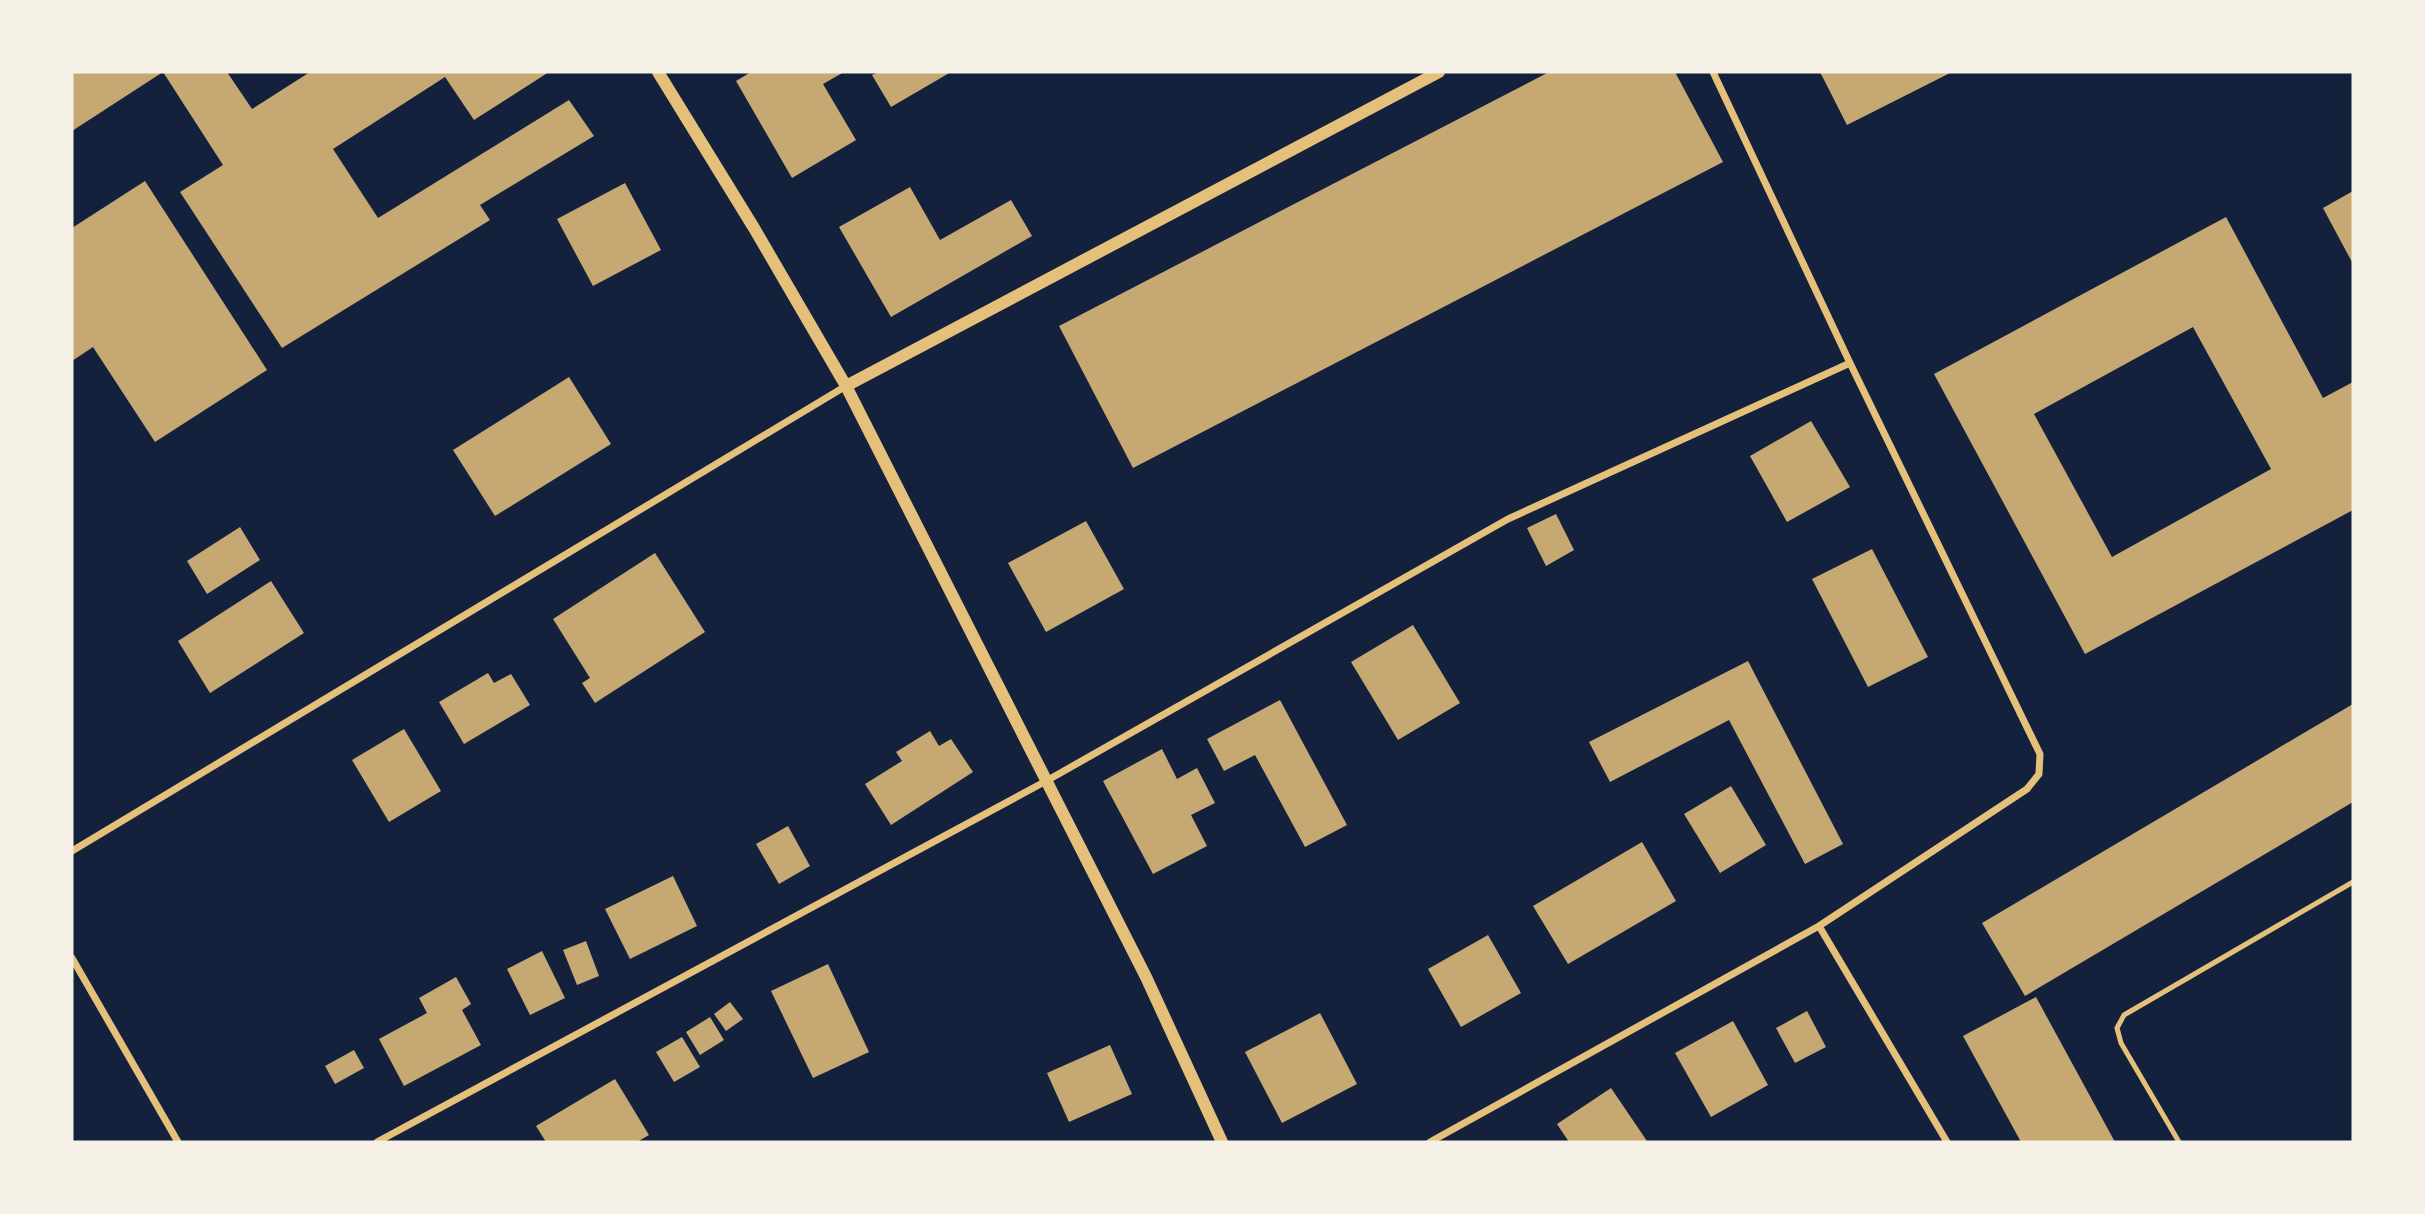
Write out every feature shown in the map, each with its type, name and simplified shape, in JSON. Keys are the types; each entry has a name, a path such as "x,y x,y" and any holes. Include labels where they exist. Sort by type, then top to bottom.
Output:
{"street":[{"path":"657,72 754,228 846,386 1146,977 1222,1142"},
{"path":"72,851 846,386 1439,72"},
{"path":"1430,1142 1819,926 2027,789 2039,774 2040,754 1850,363 1713,72"},
{"path":"377,1142 1048,780 1508,519 1850,363"},
{"path":"1819,926 1948,1142"},
{"path":"72,958 178,1142"}],"lane":[{"path":"2179,1142 2121,1043 2117,1028 2124,1015 2353,882"}],"building":[{"path":"72,72 163,72 72,131"},
{"path":"163,72 227,72 252,109 310,72 549,72 474,120 445,77 333,149 378,218 569,100 594,136 480,205 490,220 282,348 180,192 223,165"},
{"path":"751,72 844,72 823,84 856,140 792,178 736,81"},
{"path":"879,72 951,72 891,107 872,75"},
{"path":"1549,72 1675,72 1723,162 1133,468 1059,326"},
{"path":"1820,72 1952,72 1847,125"},
{"path":"145,181 267,370 155,442 93,347 72,361 72,228"},
{"path":"625,183 661,250 593,286 557,219"},
{"path":"910,187 940,240 1011,200 1032,236 891,317 839,227"},
{"path":"2353,191 2353,264 2323,208"},
{"path":"2226,217 2323,398 2353,382 2353,510 2085,654 1934,374","holes":["2193,327 2271,469 2112,557 2034,414"]},
{"path":"569,377 611,444 495,516 453,450"},
{"path":"1811,421 1850,487 1787,522 1750,456"},
{"path":"1556,514 1574,550 1546,566 1527,528"},
{"path":"1086,521 1124,589 1046,632 1008,563"},
{"path":"240,527 260,560 207,594 187,561"},
{"path":"1872,549 1928,657 1868,687 1812,579"},
{"path":"655,553 705,632 595,703 582,683 590,678 553,619"},
{"path":"271,581 304,633 210,693 178,641"},
{"path":"1413,625 1460,703 1398,740 1351,662"},
{"path":"1748,661 1843,844 1805,864 1729,720 1610,782 1589,742"},
{"path":"488,673 494,683 511,674 530,705 464,744 439,702"},
{"path":"1280,700 1347,825 1305,847 1255,755 1224,771 1207,739"},
{"path":"2353,704 2353,802 2025,996 1982,923"},
{"path":"404,729 441,791 389,822 352,760"},
{"path":"930,731 939,746 951,739 973,772 891,825 865,784 902,761 896,752"},
{"path":"1162,749 1177,779 1197,768 1215,803 1191,815 1207,846 1153,874 1103,781"},
{"path":"1731,786 1766,845 1720,873 1684,814"},
{"path":"788,826 810,866 779,884 756,844"},
{"path":"1642,842 1676,901 1568,964 1533,906"},
{"path":"673,876 697,926 630,959 605,909"},
{"path":"1488,935 1521,993 1461,1027 1428,969"},
{"path":"586,941 599,976 577,985 563,950"},
{"path":"542,951 565,998 530,1015 507,969"},
{"path":"828,964 869,1052 813,1078 771,991"},
{"path":"456,977 471,1004 462,1010 481,1045 404,1086 379,1039 427,1013 419,998"},
{"path":"2036,997 2115,1142 2021,1142 1963,1036"},
{"path":"730,1002 743,1019 726,1031 714,1014"},
{"path":"1807,1011 1826,1047 1795,1063 1776,1028"},
{"path":"1320,1013 1357,1084 1282,1123 1245,1052"},
{"path":"710,1017 724,1040 700,1055 686,1032"},
{"path":"1733,1021 1768,1085 1711,1117 1675,1053"},
{"path":"682,1037 700,1067 674,1082 656,1052"},
{"path":"1110,1045 1132,1094 1069,1122 1047,1073"},
{"path":"354,1050 364,1068 335,1084 325,1066"},
{"path":"615,1079 649,1135 637,1142 546,1142 536,1126"},
{"path":"1611,1088 1647,1141 1569,1142 1557,1124"}]}
